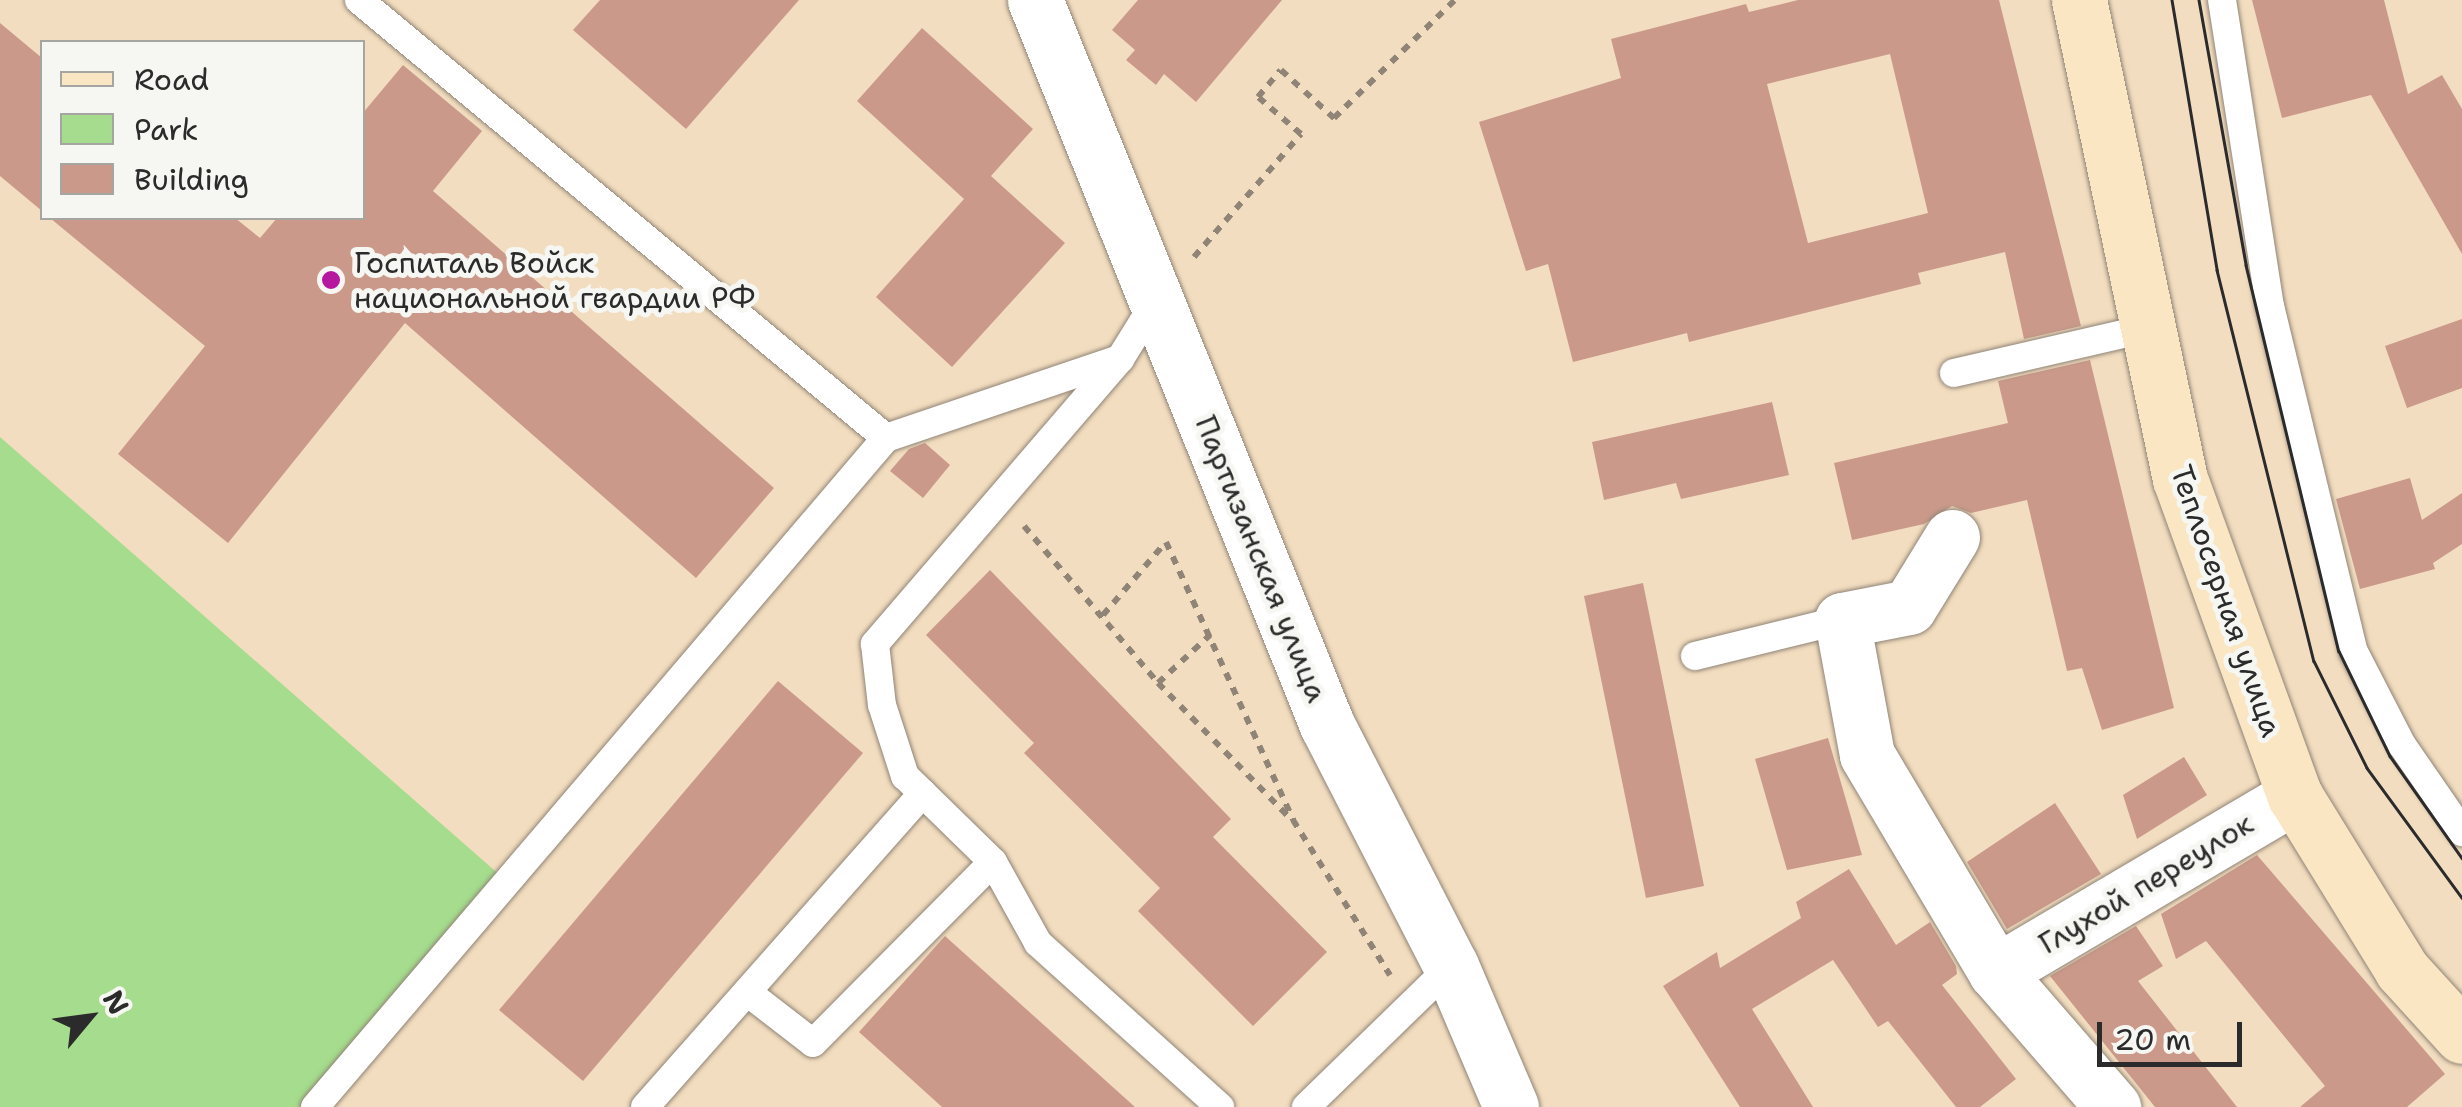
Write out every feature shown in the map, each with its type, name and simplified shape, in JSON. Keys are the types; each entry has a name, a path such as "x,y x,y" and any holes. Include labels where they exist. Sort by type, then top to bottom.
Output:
{"main road":[{"name":"Теплосерная улица","path":"2079,0 2180,479 2295,796 2402,970 2462,1036"}],"street":[{"name":"Партизанская улица","path":"1034,0 1327,725 1450,966 1511,1107"},
{"path":"1952,536 1909,607 1842,620 1867,754 1996,972 2113,1107"},
{"name":"Глухой переулок","path":"1996,972 2295,796"}],"lane":[{"path":"359,0 886,438"},
{"path":"2222,0 2270,306 2354,652 2402,745 2462,832"},
{"path":"1156,300 1120,359 875,644 882,705 905,776 994,862 1038,943 1220,1107"},
{"path":"1954,373 2149,328"},
{"path":"315,1107 886,438 1120,359"},
{"path":"1696,656 1842,620"},
{"path":"645,1107 923,794"},
{"path":"747,992 814,1043 994,862"},
{"path":"1306,1107 1450,966"}],"path":[{"path":"1156,300 1301,134 1258,97 1282,70 1334,118 1454,0"},
{"path":"998,501 1057,557 1158,683 1293,820"},
{"path":"1103,615 1166,542 1293,820 1362,939 1412,1004"},
{"path":"1158,683 1210,635"}],"green space":[{"path":"0,437 510,884 315,1107 0,1107"}],"building":[{"path":"600,0 799,0 686,129 573,30"},
{"path":"1138,0 1282,0 1196,102 1164,74 1156,85 1126,60 1135,50 1112,30"},
{"path":"1798,0 1999,0 2081,326 2024,339 2005,252 1918,273 1921,284 1689,342 1687,333 1573,362 1548,264 1526,271 1479,122 1621,78 1611,39 1746,4 1749,12","holes":["1890,54 1928,213 1808,243 1767,84"]},
{"path":"2252,0 2384,0 2408,94 2442,75 2462,109 2462,254 2371,95 2282,118"},
{"path":"0,23 40,56 40,209 0,176"},
{"path":"922,28 1033,129 991,176 1065,243 952,367 876,297 964,199 857,101"},
{"name":"Госпиталь Войск национальной гвардии РФ","path":"403,65 482,131 433,191 774,488 696,578 405,323 228,543 118,454 205,346 52,220 238,220 260,238 275,220 365,220 365,110"},
{"path":"2462,319 2462,388 2407,408 2385,346"},
{"path":"2090,360 2174,708 2102,730 2082,668 2067,671 2027,500 1971,513 1952,506 1924,524 1852,540 1834,463 2008,423 1998,381"},
{"path":"1772,402 1789,475 1681,499 1676,483 1604,500 1592,442"},
{"path":"925,443 950,465 923,498 890,471 909,449"},
{"path":"2410,478 2422,520 2462,493 2462,544 2433,563 2435,569 2360,589 2336,499"},
{"path":"990,570 1231,819 1213,837 1327,952 1253,1026 1138,911 1160,888 1024,753 1034,743 926,635"},
{"path":"1643,583 1704,886 1646,898 1584,596"},
{"path":"778,681 863,753 583,1081 499,1010"},
{"path":"1828,738 1862,855 1787,870 1755,759"},
{"path":"2184,757 2207,795 2137,839 2123,795"},
{"path":"2055,803 2101,874 2007,929 1967,862"},
{"path":"2257,855 2445,1074 2407,1107 2300,1107 2325,1086 2206,941 2176,959 2161,914"},
{"path":"1849,869 1896,945 1930,922 1956,966 1957,974 1942,985 2016,1079 1980,1107 1956,1107 1888,1021 1878,1027 1833,960 1752,1009 1813,1107 1740,1107 1663,986 1717,952 1720,968 1801,918 1796,902"},
{"path":"2136,926 2163,966 2138,981 2237,1107 2155,1107 2050,976"},
{"path":"945,936 1135,1107 942,1107 859,1032"}],"tram line":[{"path":"2172,0 2217,270 2314,661 2367,768 2462,898"},
{"path":"2199,0 2246,265 2339,651 2390,756 2462,858"}],"place":[{"name":"Госпиталь Войск национальной гвардии РФ","path":"331,280"}]}
